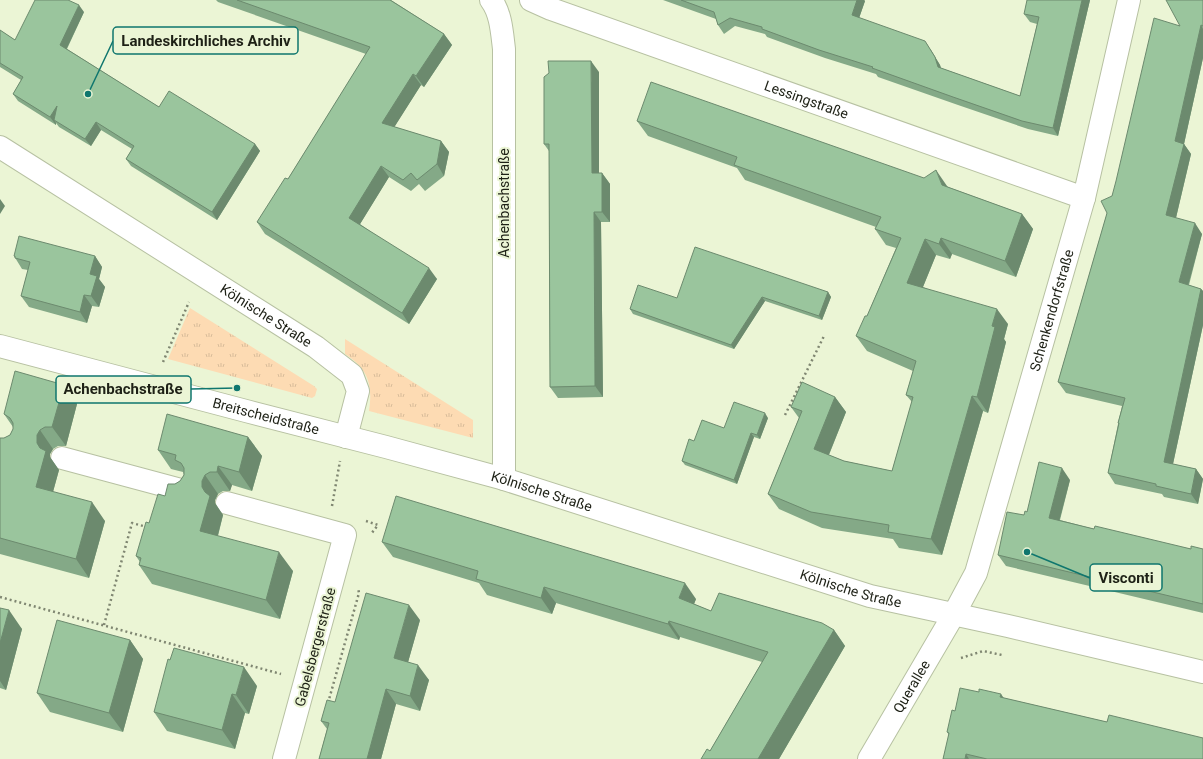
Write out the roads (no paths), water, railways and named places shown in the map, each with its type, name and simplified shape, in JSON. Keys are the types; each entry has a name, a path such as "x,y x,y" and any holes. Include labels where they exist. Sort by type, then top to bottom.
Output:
{"street":[{"name":"Achenbachstraße","path":"491,0 495,5 502,28 504,49 504,479"},
{"name":"Lessingstraße","path":"531,0 551,9 1084,198"},
{"name":"Schenkendorfstraße","path":"954,614 976,573 1084,198 1129,0"},
{"name":"Kölnische Straße","path":"0,147 316,347 352,375 358,391 344,447 386,447 504,479 870,596 1203,672"},
{"name":"Breitscheidstraße","path":"0,346 246,412 344,447"},
{"path":"62,458 185,491"},
{"name":"Gabelsbergerstraße","path":"227,503 346,535 284,759"},
{"name":"Querallee","path":"869,759 954,614"}],"place":[{"name":"Landeskirchliches Archiv","path":"88,94"},
{"name":"Achenbachstraße","path":"237,388"},
{"name":"Visconti","path":"1027,552"}]}
